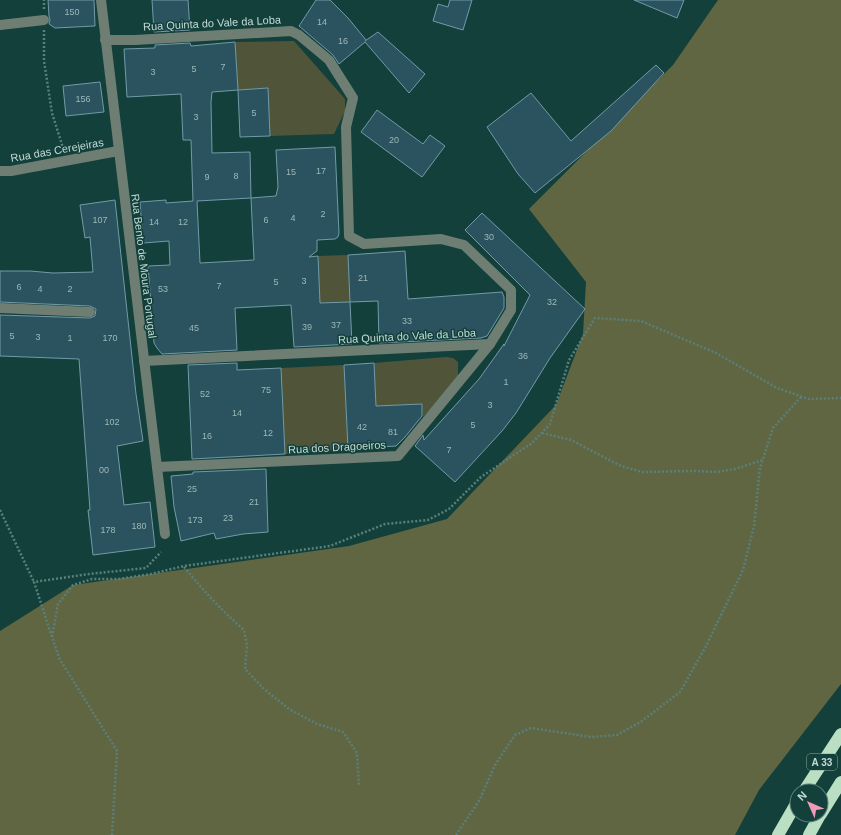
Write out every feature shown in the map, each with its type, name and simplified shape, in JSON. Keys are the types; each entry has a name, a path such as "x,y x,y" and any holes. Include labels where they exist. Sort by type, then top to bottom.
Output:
{"highway":[{"name":"A 33","path":"809,783 841,734"},
{"name":"A 33","path":"829,802 841,782"},
{"path":"778,835 789,816"},
{"name":"A 33","path":"809,835 816,823"}],"street":[{"name":"Rua Bento de Moura Portugal","path":"101,0 165,534"},
{"path":"0,25 44,20"},
{"name":"Rua Quinta do Vale da Loba","path":"105,40 135,40 292,31 299,35 329,60 353,98 346,127 349,236 364,244 441,239 464,245 511,290 511,310 490,344 144,361"},
{"name":"Rua das Cerejeiras","path":"0,171 11,171 118,151"},
{"path":"0,308 90,312"},
{"name":"Rua dos Dragoeiros","path":"157,467 398,456 490,344"}],"path":[{"path":"44,0 44,61 52,113 67,160"},
{"path":"52,637 58,604 73,585 92,579 119,579 151,574 184,566 330,546 385,524 428,520 449,509 480,477 532,443 550,424 569,360 595,318 641,321 716,353 777,388 809,399 841,398"},
{"path":"456,835 479,801 495,765 515,735 531,728 591,737 616,735 642,721 680,692 705,648 742,570 754,526 760,468 773,428 802,396"},
{"path":"541,433 571,440 621,466 642,472 717,472 735,469 763,460"},
{"path":"0,510 34,582 59,658 117,752 112,835"},
{"path":"34,582 146,568 161,552"},
{"path":"184,566 220,608 244,630 247,646 245,669 265,690 289,709 318,724 343,732 357,753 360,786"}],"green space":[{"path":"718,0 841,0 841,684 759,790 735,835 0,835 0,631 73,585 349,546 447,519 556,405 583,334 586,282 529,209 673,65"},
{"path":"294,41 345,99 345,111 334,134 270,136 267,88 238,90 235,42"},
{"path":"348,255 350,302 320,303 318,256"},
{"path":"446,357 453,358 458,362 458,375 453,384 423,417 422,404 376,406 374,363"},
{"path":"344,365 348,449 285,454 281,368"}],"building":[{"path":"48,0 94,0 95,26 55,28 49,24"},
{"path":"152,0 188,0 190,30 154,32"},
{"path":"316,0 330,0 348,18 366,40 365,41 378,32 425,74 409,93 365,42 339,64 333,55 299,26"},
{"path":"450,0 472,0 463,30 433,21 438,4 448,7"},
{"path":"634,0 684,0 677,18"},
{"path":"235,42 238,90 212,92 212,153 250,152 251,198 276,196 278,187 276,150 335,147 339,233 338,237 335,239 317,240 317,251 309,257 318,256 320,303 350,302 352,344 294,347 291,305 235,308 237,350 162,354 154,343 148,266 170,265 169,241 143,243 140,202 166,200 166,203 193,201 191,140 183,140 181,94 127,97 124,49 155,48 155,45 190,43 191,46","holes":["251,198 254,260 200,263 197,201"]},
{"path":"656,65 664,73 611,131 535,193 518,174 487,127 531,93 571,141"},
{"path":"100,82 104,112 66,116 63,86"},
{"path":"268,88 270,136 240,137 238,90"},
{"path":"377,110 423,144 430,135 445,146 422,177 361,132"},
{"path":"115,200 136,394 143,441 117,446 124,505 150,502 155,547 93,555 88,510 90,510 79,359 0,356 0,315 90,318 95,316 96,309 90,306 0,302 0,271 53,273 93,272 90,237 85,238 80,205"},
{"path":"482,213 585,309 550,358 516,413 502,431 455,482 415,446 423,435 424,440 479,379 504,344 504,346 530,295 465,230"},
{"path":"405,251 408,299 502,292 504,297 504,308 487,336 481,338 379,343 378,301 350,302 348,255"},
{"path":"237,363 237,370 281,368 285,454 192,459 188,365"},
{"path":"374,363 376,406 422,404 422,416 396,446 348,449 344,365"},
{"path":"266,469 268,532 243,534 216,539 214,533 181,541 174,507 171,476 193,474 193,472"}]}
